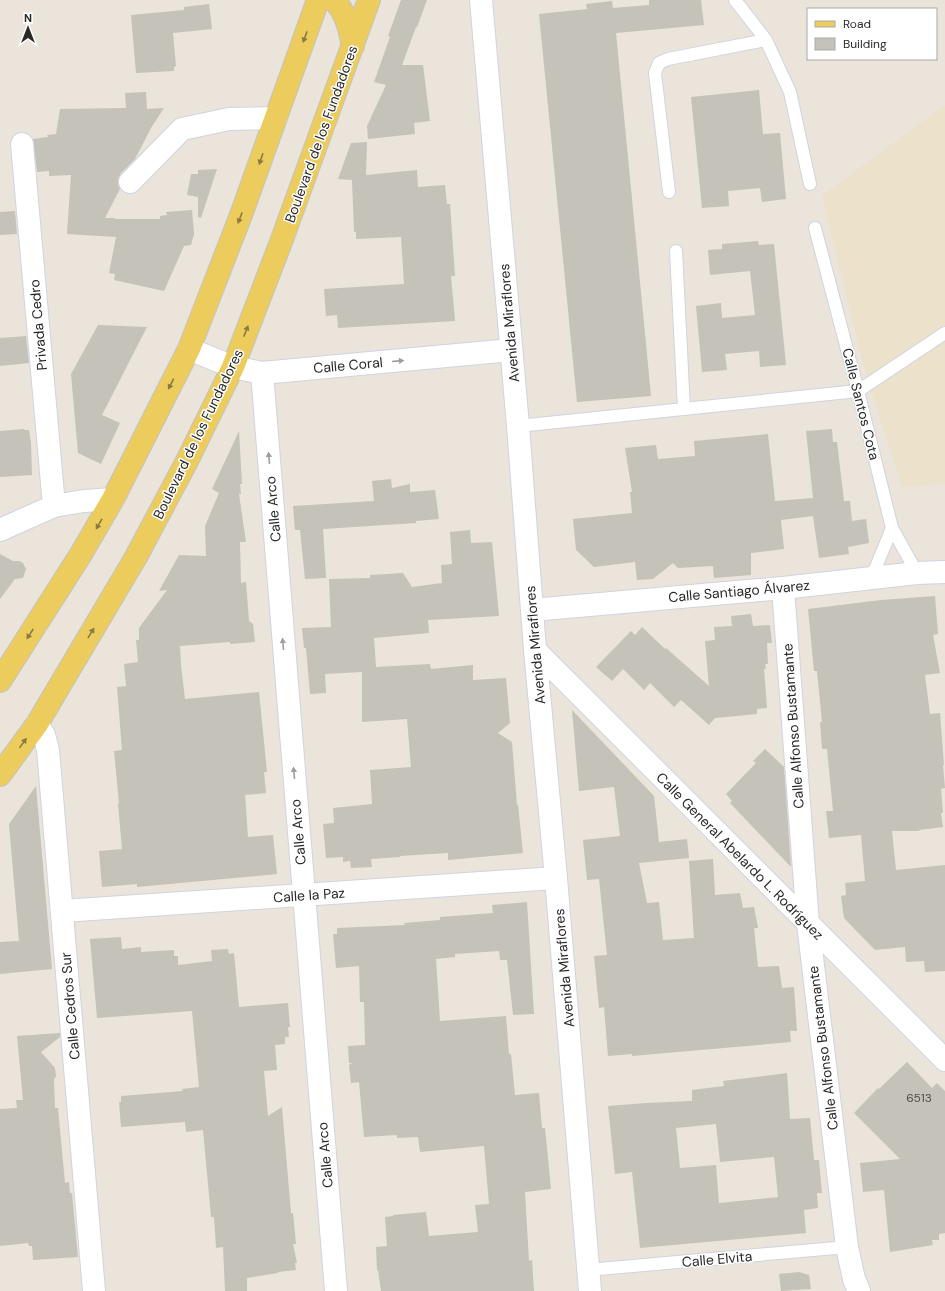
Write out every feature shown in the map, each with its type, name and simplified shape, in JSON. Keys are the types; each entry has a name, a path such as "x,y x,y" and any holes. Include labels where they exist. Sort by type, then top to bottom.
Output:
{"main road":[{"path":"0,681 81,554 113,499 189,349 242,215 318,0"},
{"path":"334,0 338,4 348,22 353,46"},
{"name":"Boulevard de los Fundadores","path":"0,775 37,724 136,557 187,461 233,367 281,242 369,0"}],"street":[{"name":"Avenida Miraflores","path":"481,0 589,1281"},
{"path":"130,182 182,128 229,119 276,118"},
{"name":"Privada Cedro","path":"22,144 54,506"},
{"name":"Calle Coral","path":"189,349 233,367 262,373 511,350"},
{"name":"Calle Arco","path":"262,373 336,1291"},
{"path":"0,530 54,506 84,501 113,499"},
{"name":"Calle Santiago Álvarez","path":"532,610 783,588 917,573 945,572"},
{"name":"Calle Alfonso Bustamante","path":"783,588 808,924 847,1247 854,1279 859,1291"},
{"name":"Calle General Abelardo L. Rodríguez","path":"535,650 945,1060"},
{"name":"Calle Cedros Sur","path":"37,724 44,735 48,750 94,1291"},
{"name":"Calle la Paz","path":"62,911 556,878"}],"lane":[{"path":"734,0 766,40 790,92 810,184"},
{"path":"669,192 655,73 658,63 668,59 766,40"},
{"name":"Calle Santos Cota","path":"815,228 892,528 917,573"},
{"path":"676,251 684,409"},
{"path":"518,426 858,391 945,333"},
{"path":"871,579 892,528"},
{"name":"Calle Elvita","path":"589,1281 847,1247"}],"shaded area":[{"path":"945,105 945,483 902,487 863,364 822,196"}],"building":[{"path":"401,0 427,0 402,65 423,65 430,121 414,123 415,134 368,139 367,126 386,85 374,82"},
{"path":"649,0 701,0 704,25 616,33 651,396 577,402 539,14 587,9 586,4 612,1 613,8 649,5"},
{"path":"209,4 212,29 173,33 176,66 174,67 174,71 136,73 131,15 184,10 184,7"},
{"path":"759,90 763,134 780,133 786,199 762,202 760,188 728,191 729,206 702,208 691,97"},
{"path":"146,92 147,109 164,108 151,128 135,159 121,173 118,179 120,189 105,218 160,219 160,216 167,215 166,212 192,210 194,234 191,245 184,246 164,291 114,280 115,274 109,273 116,237 67,234 71,175 49,176 49,171 37,172 33,139 48,137 47,135 56,134 60,109 126,108 125,93"},
{"path":"367,142 366,175 417,170 418,187 445,185 447,204 450,204 455,276 451,276 455,321 338,328 337,315 326,316 324,289 404,284 401,237 356,239 356,232 354,232 352,180 338,179 351,143"},
{"path":"217,169 201,218 198,217 198,197 187,195 191,174 198,174 198,170"},
{"path":"15,211 17,234 0,235 0,212"},
{"path":"758,241 759,245 774,244 786,365 760,367 759,351 725,354 727,370 702,372 696,306 721,303 722,318 755,315 750,271 710,275 708,250 722,249 722,244"},
{"path":"98,325 147,327 102,415 120,423 101,464 78,453 71,374"},
{"path":"26,336 29,363 0,366 0,338"},
{"path":"832,429 833,442 837,442 844,501 850,501 852,521 866,519 869,543 848,547 849,554 819,558 813,516 781,520 784,549 751,553 751,575 714,578 713,566 678,568 673,563 653,579 637,580 635,562 594,567 576,550 573,519 632,513 630,492 632,492 625,448 656,445 658,459 695,456 694,441 768,434 775,501 813,498 806,431"},
{"path":"29,430 32,475 0,477 0,431"},
{"path":"239,431 242,484 240,484 241,494 239,494 246,542 240,542 241,583 246,582 249,621 253,624 255,642 230,644 230,642 180,646 181,666 185,699 259,692 267,772 264,772 266,793 245,795 248,837 273,835 277,874 137,887 137,884 102,887 99,851 122,849 114,751 122,750 117,687 126,686 124,664 138,662 136,640 139,640 139,628 167,590 159,591 179,555 206,556 205,526 219,493 212,489"},
{"path":"391,479 392,488 410,484 410,492 435,490 439,519 416,521 416,523 323,529 326,578 305,579 300,530 295,530 293,506 374,501 372,481"},
{"path":"470,530 471,543 492,542 499,616 428,620 429,633 374,638 376,667 430,664 431,669 473,665 473,680 506,678 510,723 498,733 512,742 517,805 523,853 448,860 448,853 400,856 371,859 372,867 351,868 350,861 343,862 343,857 326,858 323,824 334,823 333,808 372,804 370,770 411,767 407,719 362,722 362,672 325,674 326,693 310,694 306,648 304,648 302,628 331,627 329,579 370,578 370,575 403,573 412,587 442,583 441,565 452,564 450,532"},
{"path":"0,554 13,561 23,563 26,569 23,578 15,579 0,599"},
{"path":"935,596 938,634 933,635 940,673 925,675 930,714 940,713 945,788 941,789 943,813 941,813 943,827 919,830 920,831 892,831 896,870 945,865 945,971 925,972 924,961 906,962 905,947 875,950 844,918 841,896 846,895 845,883 865,881 861,835 829,838 826,811 833,811 827,749 822,749 820,722 822,722 817,671 814,671 808,609 881,600"},
{"path":"751,614 753,626 770,625 772,643 767,643 768,664 765,664 766,669 764,669 767,708 757,709 757,714 715,718 709,725 681,700 674,707 650,683 644,690 623,669 612,681 596,667 631,631 635,635 642,627 665,649 666,648 709,686 705,641 715,640 714,627 732,626 731,616"},
{"path":"572,710 654,796 659,842 687,839 689,858 639,863 647,903 659,902 663,940 694,938 689,861 713,859 715,895 740,893 743,908 754,907 758,928 754,928 758,967 779,966 782,988 794,987 797,1031 790,1031 791,1042 632,1056 632,1054 608,1056 604,1007 599,1008 594,956 607,955 599,879 587,880 583,840 620,836 614,787 579,791"},
{"path":"765,749 784,767 791,867 730,803 732,801 726,794 756,763 753,761"},
{"path":"36,786 52,969 0,974 0,942 19,941 9,824"},
{"path":"527,902 534,1014 513,1015 507,960 500,960 499,951 455,954 455,957 436,959 440,1021 506,1016 509,1054 511,1054 515,1095 539,1093 542,1128 545,1128 551,1189 525,1192 529,1261 532,1260 534,1291 381,1291 377,1270 376,1247 387,1246 385,1217 426,1212 429,1236 478,1232 475,1205 489,1204 484,1146 420,1152 418,1137 397,1138 397,1135 364,1137 359,1082 351,1083 349,1065 352,1063 349,1063 348,1046 365,1045 364,1002 360,1002 359,966 336,968 333,934 337,934 337,928 405,925 404,923 440,920 440,917 493,913 492,905"},
{"path":"121,937 122,949 141,947 141,952 174,950 174,956 178,956 178,965 212,961 211,950 228,949 229,954 234,953 239,1007 288,1003 290,1027 288,1027 289,1037 285,1037 285,1044 275,1045 277,1070 264,1071 268,1116 282,1107 291,1213 293,1213 296,1244 293,1244 297,1263 295,1263 296,1270 247,1278 247,1291 225,1291 223,1247 216,1248 214,1217 211,1217 203,1130 186,1132 185,1122 121,1127 119,1102 121,1102 121,1096 183,1091 182,1089 199,1087 192,1011 97,1018 90,939"},
{"path":"60,1033 60,1037 41,1052 55,1068 55,1108 58,1108 65,1183 69,1182 70,1193 72,1193 78,1257 33,1260 32,1246 29,1246 28,1243 0,1246 0,1109 17,1108 16,1100 23,1100 17,1036"},
{"path":"907,1062 932,1088 937,1083 945,1091 945,1233 939,1234 939,1240 932,1240 933,1245 890,1252 884,1190 863,1192 860,1163 900,1159 854,1113 878,1088 879,1089"},
{"path":"787,1073 790,1119 810,1118 814,1160 819,1160 822,1193 817,1193 818,1208 804,1210 806,1233 640,1248 632,1172 615,1174 608,1106 692,1101 692,1090 724,1086 723,1081","holes":["716,1124 720,1162 774,1157 778,1197 719,1203 716,1165 680,1168 676,1128"]},
{"path":"799,1272 809,1275 811,1289 781,1291 779,1274"}]}
